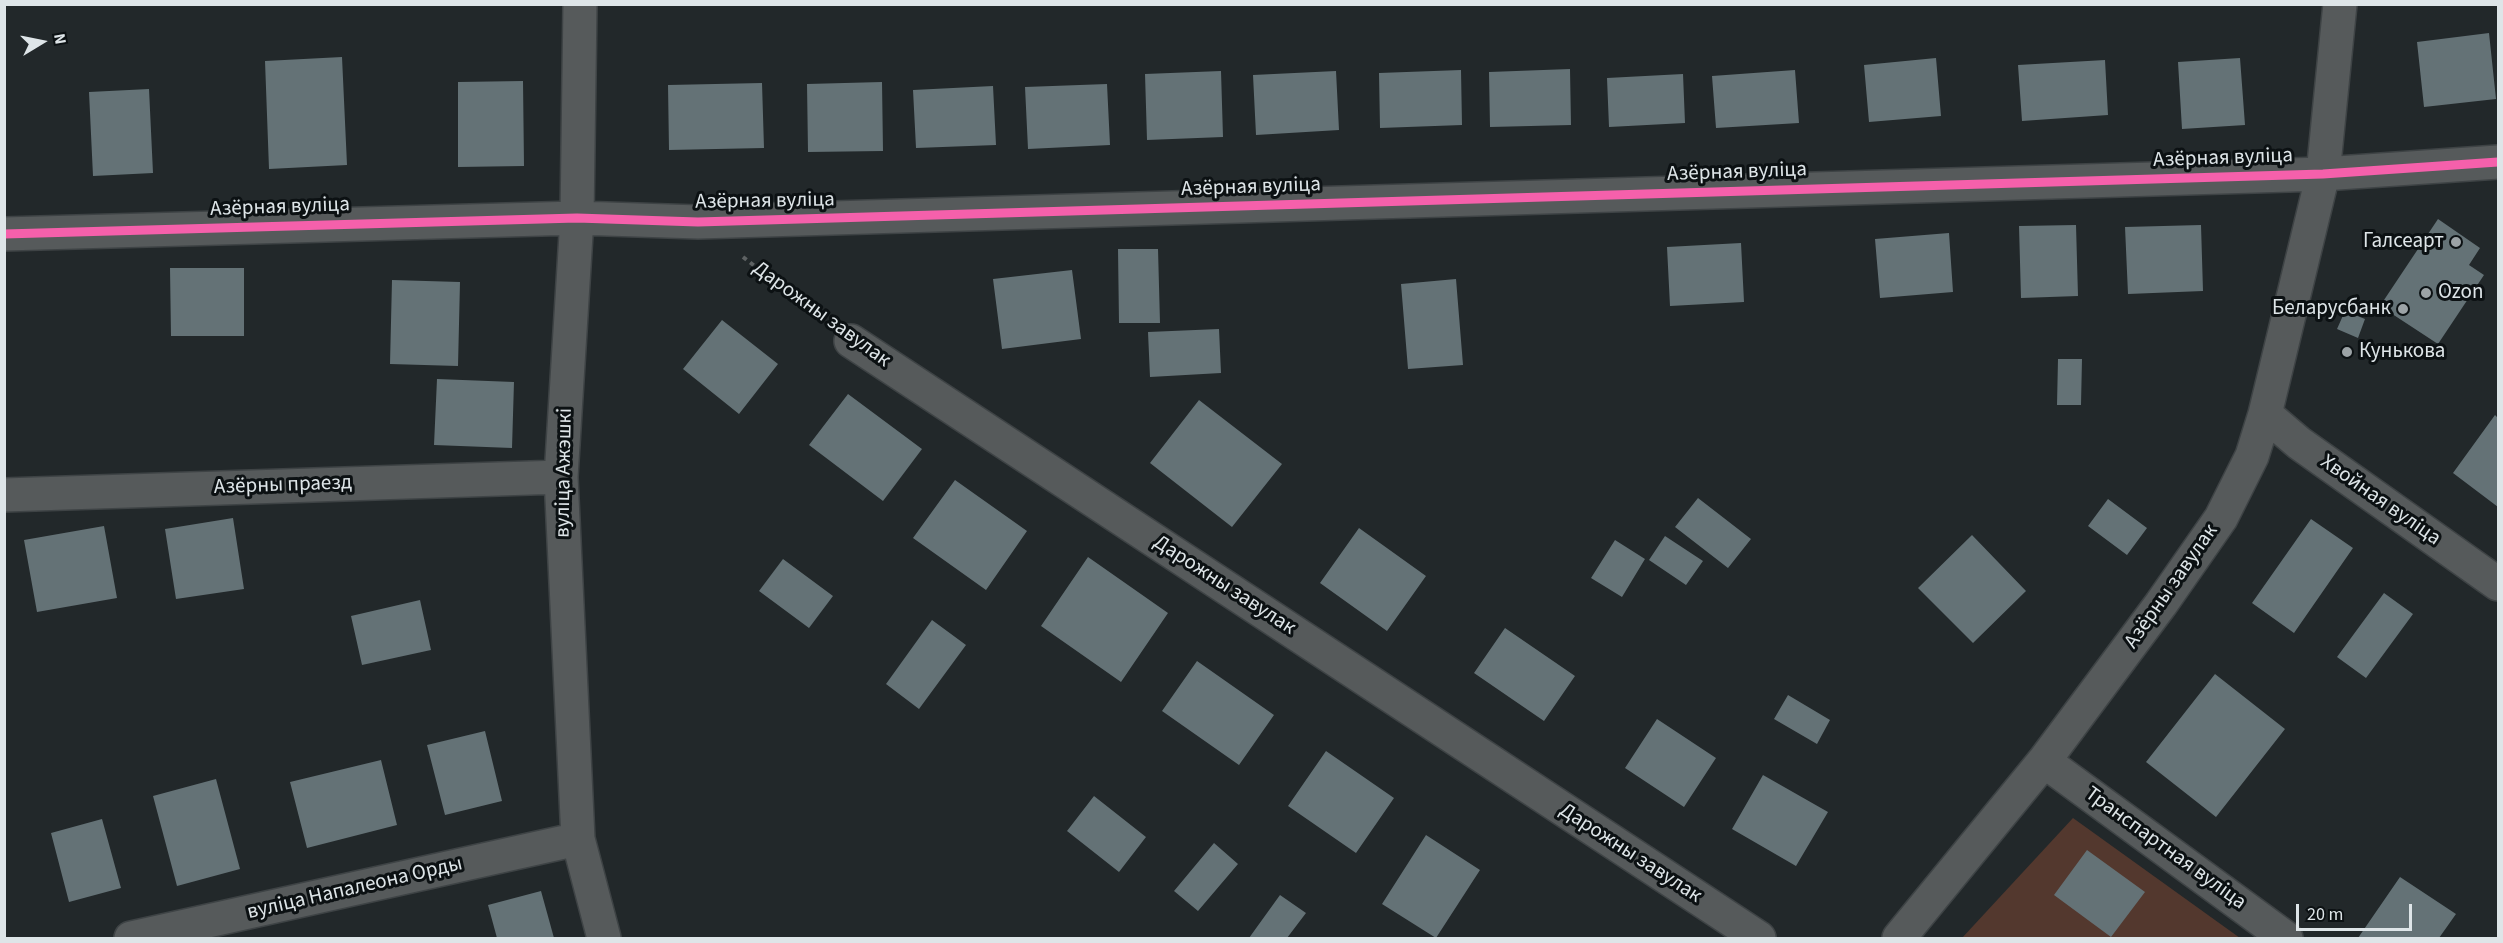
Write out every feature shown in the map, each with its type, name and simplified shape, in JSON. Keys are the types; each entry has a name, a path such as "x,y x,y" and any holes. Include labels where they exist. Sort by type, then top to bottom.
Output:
{"street":[{"name":"вуліца Ажэшкі","path":"580,4 576,218 561,477 578,839 604,939"},
{"name":"Азёрны завулак","path":"1899,939 2044,761 2161,604 2221,518 2252,456 2265,414 2323,174 2340,4"},
{"name":"Азёрная вуліца","path":"4,234 576,218 698,222 2323,174 2499,162"},
{"name":"Дарожны завулак","path":"851,341 1759,939"},
{"name":"Хвойная вуліца","path":"2265,414 2299,443 2499,584"},
{"name":"Азёрны праезд","path":"4,495 561,477"},
{"name":"Транспартная вуліца","path":"2044,761 2286,939"},
{"name":"вуліца Напалеона Орды","path":"131,939 578,839"}],"shaded area":[{"path":"2073,818 2240,938 1962,938"}],"building":[{"path":"2489,33 2496,99 2424,107 2417,42"},
{"path":"342,57 347,165 269,169 265,61"},
{"path":"1936,58 1941,116 1869,122 1864,65"},
{"path":"2240,58 2245,125 2182,129 2178,62"},
{"path":"2105,60 2108,115 2022,121 2018,65"},
{"path":"1570,69 1571,125 1490,127 1489,72"},
{"path":"1461,70 1462,125 1380,128 1379,73"},
{"path":"1795,70 1799,123 1716,128 1712,76"},
{"path":"1221,71 1223,137 1147,140 1145,74"},
{"path":"1336,71 1339,130 1256,135 1253,75"},
{"path":"1683,74 1685,123 1609,127 1607,78"},
{"path":"523,81 524,166 458,167 458,82"},
{"path":"882,82 883,151 808,152 807,84"},
{"path":"762,83 764,148 669,150 668,85"},
{"path":"1107,84 1110,145 1028,149 1025,87"},
{"path":"993,86 996,145 916,148 913,90"},
{"path":"149,89 153,173 93,176 89,92"},
{"path":"2438,219 2480,248 2469,265 2484,275 2438,344 2380,306"},
{"path":"2076,225 2078,296 2021,298 2019,226"},
{"path":"2201,225 2203,291 2128,294 2125,227"},
{"path":"1949,233 1953,292 1880,298 1875,239"},
{"path":"1741,243 1744,302 1670,306 1667,247"},
{"path":"1118,249 1158,249 1160,323 1119,323"},
{"path":"170,268 244,268 244,336 171,336"},
{"path":"1072,270 1081,339 1002,349 993,279"},
{"path":"1456,279 1463,365 1408,369 1401,284"},
{"path":"392,280 460,282 458,366 390,364"},
{"path":"2345,311 2365,319 2358,338 2337,329"},
{"path":"722,320 778,364 739,414 683,369"},
{"path":"1219,329 1221,373 1150,377 1148,332"},
{"path":"2058,359 2082,359 2081,405 2057,405"},
{"path":"437,379 514,382 512,448 434,445"},
{"path":"848,394 922,449 883,501 809,445"},
{"path":"1199,400 1282,464 1232,527 1150,463"},
{"path":"2495,415 2498,418 2498,507 2453,473"},
{"path":"955,480 1027,531 986,590 913,538"},
{"path":"1698,498 1751,539 1728,568 1675,527"},
{"path":"2108,499 2147,528 2127,555 2088,526"},
{"path":"233,518 244,589 176,599 165,529"},
{"path":"2311,519 2353,548 2294,633 2252,603"},
{"path":"104,526 117,598 37,612 24,540"},
{"path":"1359,528 1426,576 1387,631 1320,583"},
{"path":"1972,535 2026,591 1973,643 1918,588"},
{"path":"1665,536 1703,561 1686,585 1649,560"},
{"path":"1615,540 1645,559 1622,597 1591,578"},
{"path":"1088,557 1168,613 1121,682 1041,626"},
{"path":"783,559 833,596 809,628 759,591"},
{"path":"2384,593 2413,614 2366,678 2337,657"},
{"path":"420,600 431,650 362,665 351,616"},
{"path":"932,620 966,645 919,709 886,684"},
{"path":"1505,628 1575,676 1544,721 1474,673"},
{"path":"1197,661 1274,715 1239,765 1162,711"},
{"path":"2215,674 2285,729 2216,817 2146,762"},
{"path":"1788,695 1830,720 1817,744 1774,719"},
{"path":"1657,719 1716,758 1684,807 1625,768"},
{"path":"485,731 502,801 445,815 427,745"},
{"path":"1326,751 1394,798 1356,853 1288,806"},
{"path":"381,760 397,825 307,848 290,782"},
{"path":"1763,775 1828,812 1796,866 1732,829"},
{"path":"216,779 240,869 177,886 153,796"},
{"path":"1094,796 1146,837 1119,872 1067,831"},
{"path":"102,819 121,888 69,902 51,833"},
{"path":"1426,835 1480,870 1436,938 1382,904"},
{"path":"1214,843 1238,864 1198,911 1174,891"},
{"path":"2087,850 2145,892 2111,937 2054,895"},
{"path":"2400,877 2456,914 2439,938 2358,938"},
{"path":"541,891 554,938 497,938 488,905"},
{"path":"1280,895 1306,913 1287,938 1249,938"}],"cycle path":[{"path":"4,234 577,218 698,222 2323,174 2498,162"}],"place":[{"name":"Галсеарт","path":"2456,242"},
{"name":"Ozon","path":"2426,293"},
{"name":"Беларусбанк","path":"2403,309"},
{"name":"Кунькова","path":"2347,352"}]}
